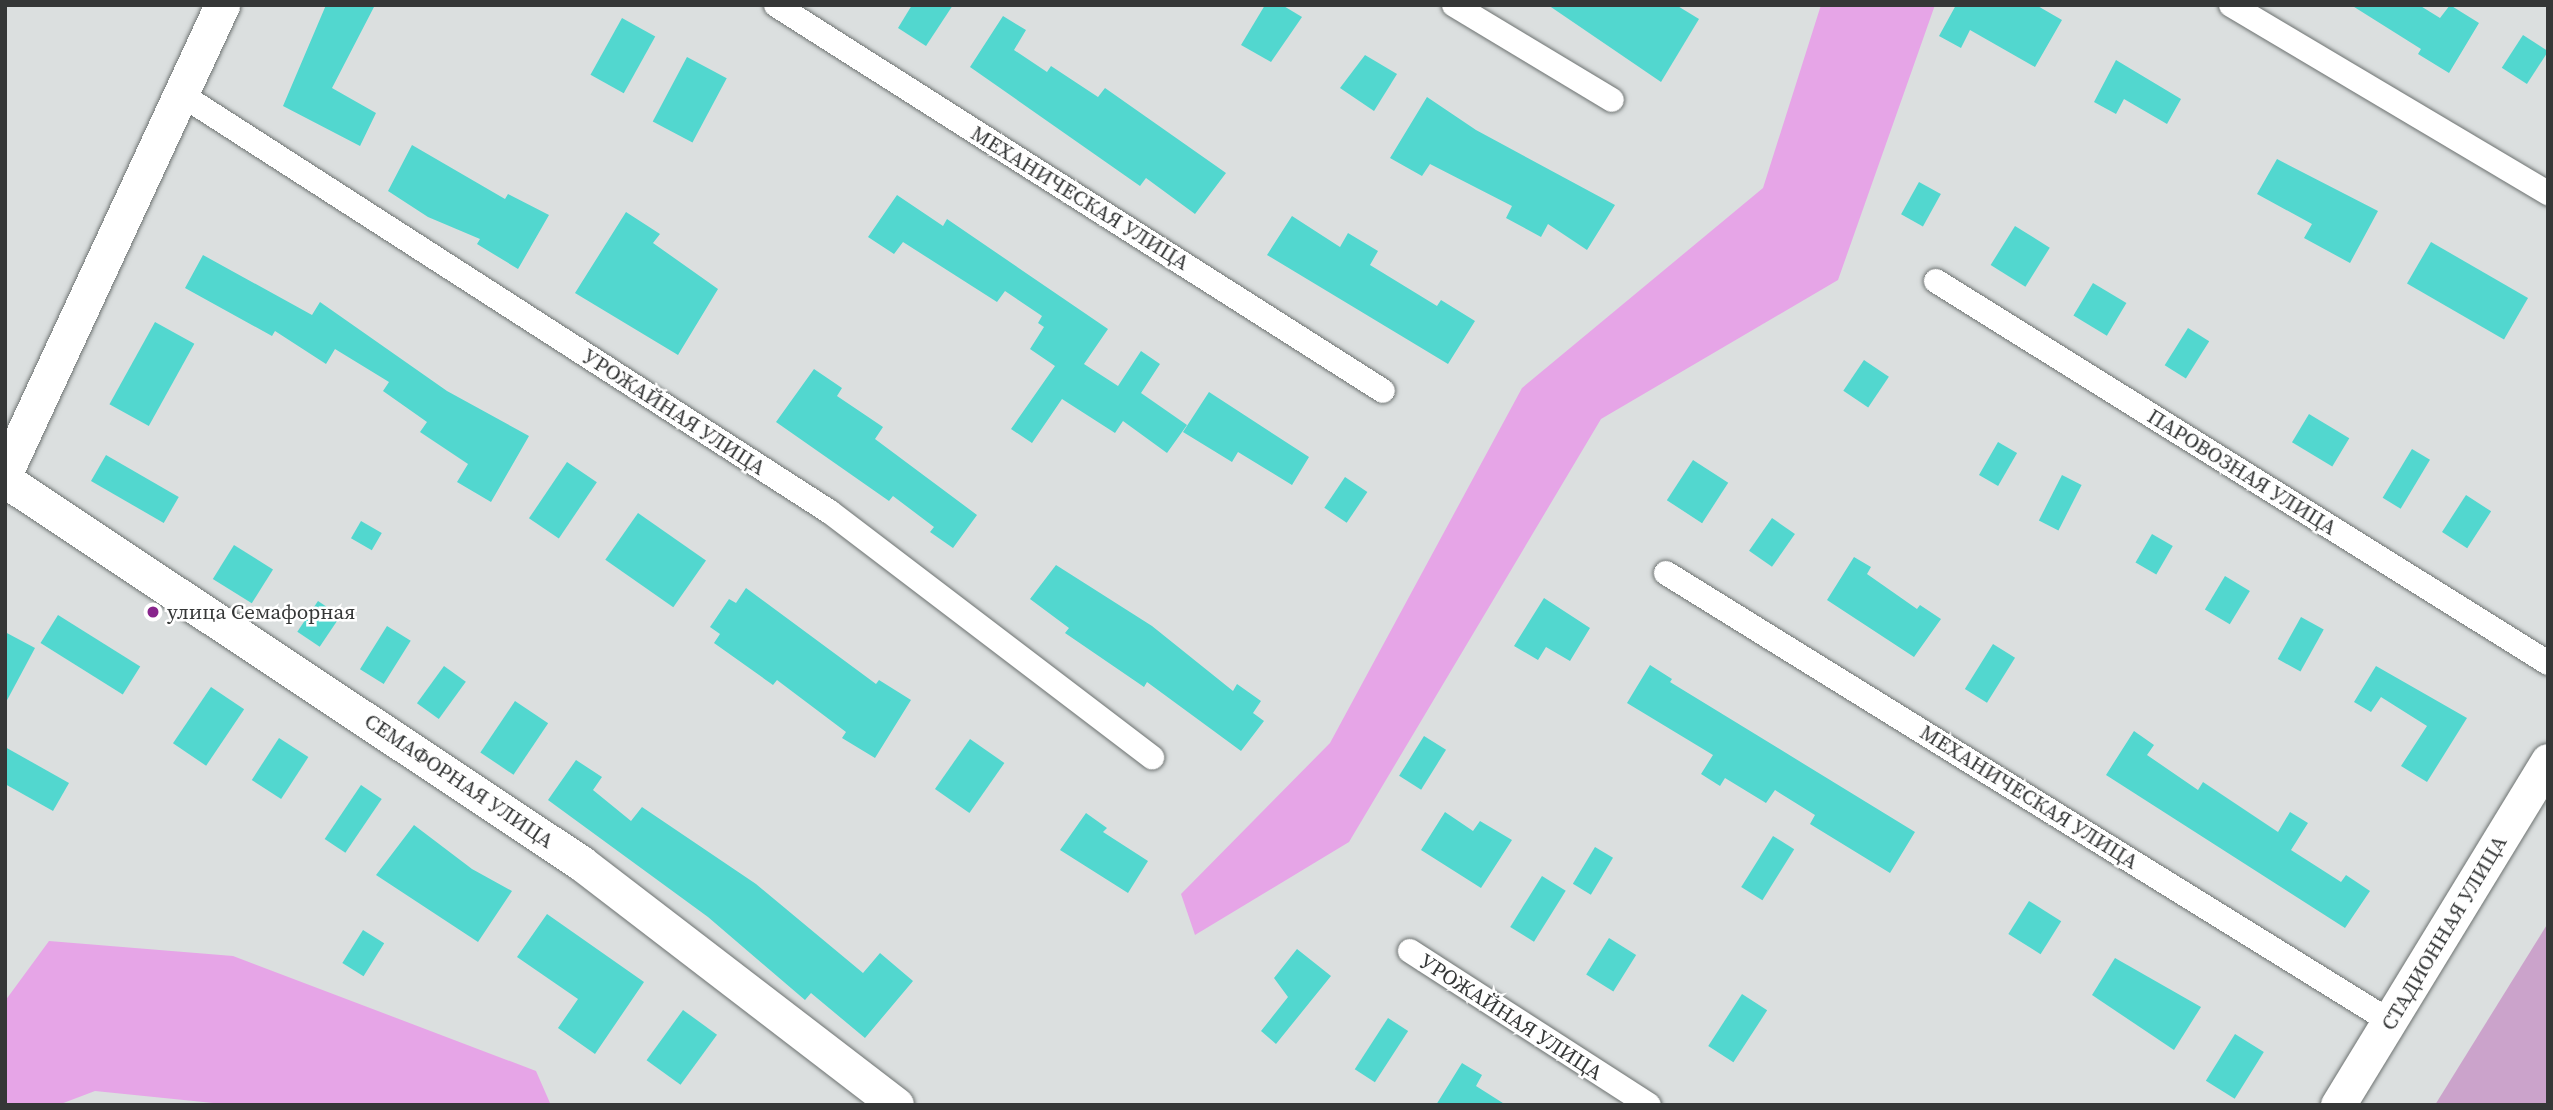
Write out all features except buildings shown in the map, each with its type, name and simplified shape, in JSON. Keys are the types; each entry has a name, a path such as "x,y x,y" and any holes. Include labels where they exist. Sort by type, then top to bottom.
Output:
{"street":[{"path":"5,473 178,93 222,5"},
{"name":"МЕХАНИЧЕСКАЯ УЛИЦА","path":"776,5 1383,391"},
{"path":"1454,5 1612,100"},
{"path":"2231,5 2548,193"},
{"name":"УРОЖАЙНАЯ УЛИЦА","path":"178,93 830,512 1152,757"},
{"name":"ПАРОВОЗНАЯ УЛИЦА","path":"1936,281 2548,663"},
{"name":"СЕМАФОРНАЯ УЛИЦА","path":"5,480 581,863 896,1105"},
{"name":"МЕХАНИЧЕСКАЯ УЛИЦА","path":"1666,572 2391,1022"},
{"name":"СТАДИОННАЯ УЛИЦА","path":"2338,1105 2548,761"},
{"name":"УРОЖАЙНАЯ УЛИЦА","path":"1410,951 1648,1105"}],"shaded area":[{"path":"1821,5 1935,5 1838,280 1601,419 1349,842 1195,935 1181,894 1330,743 1522,388 1763,188"},
{"path":"2548,923 2548,1105 2435,1105"},
{"path":"49,941 233,956 536,1071 550,1103 233,1105 95,1091 58,1105 5,1105 5,1001"}],"place":[{"name":"улица Семафорная","path":"153,612"}]}
